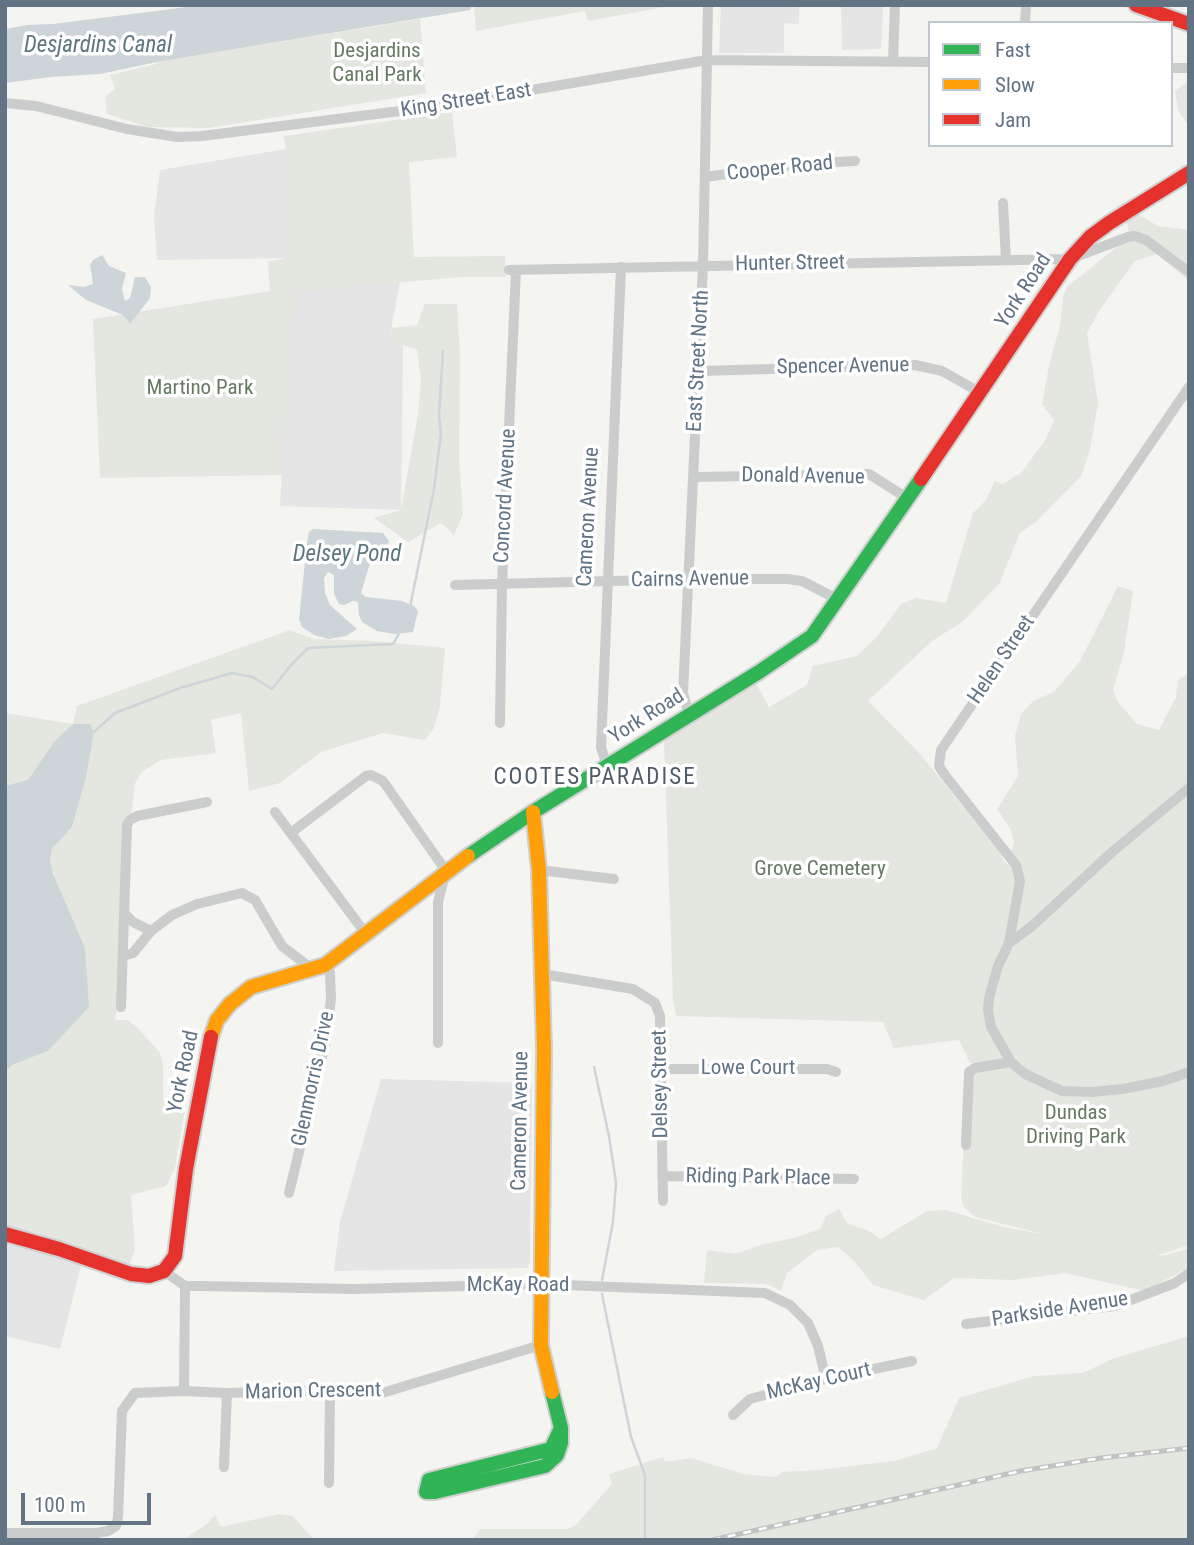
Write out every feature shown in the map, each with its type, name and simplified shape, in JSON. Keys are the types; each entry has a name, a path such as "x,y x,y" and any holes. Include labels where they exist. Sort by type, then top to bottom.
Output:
{"street":[{"name":"East Street North","path":"689,715 683,694 703,265 708,5"},
{"path":"893,61 895,5"},
{"path":"1136,5 1189,22"},
{"path":"1167,5 1189,22"},
{"name":"King Street East","path":"5,103 36,106 127,129 177,137 202,136 432,107 708,60 928,62"},
{"name":"Cooper Road","path":"705,177 799,164 855,161"},
{"name":"York Road","path":"164,1271 175,1256 186,1169 212,1034 217,1020 230,1004 251,987 318,967 366,934 446,871 533,812 802,643 820,626 1070,259 1090,237 1109,223 1189,173"},
{"path":"1003,203 1006,260"},
{"name":"Hunter Street","path":"513,270 1070,259 1135,236 1146,240 1189,272"},
{"name":"Cameron Avenue","path":"607,766 601,747 621,267"},
{"name":"Concord Avenue","path":"500,723 513,270"},
{"name":"Spencer Avenue","path":"699,371 915,365 942,370 981,393"},
{"name":"Helen Street","path":"1011,1062 990,1027 988,1010 998,966 1009,943 1020,881 1015,861 939,766 941,750 1189,387"},
{"name":"Donald Avenue","path":"694,477 869,474 907,498"},
{"name":"Cairns Avenue","path":"454,585 690,579 802,581 837,599"},
{"path":"292,832 366,776 372,775 383,781 446,871 438,902 438,1044"},
{"path":"1009,943 1031,927 1111,853 1189,788"},
{"path":"121,1006 125,834 130,820 137,816 207,802"},
{"path":"275,812 366,934"},
{"name":"Cameron Avenue","path":"533,812 539,870 544,1050 541,1345 561,1428 561,1443 557,1455 545,1466 426,1492 429,1480 551,1449 561,1428"},
{"path":"539,870 614,878"},
{"path":"123,956 133,953 159,923 197,904 242,892 255,900 282,946 318,967"},
{"path":"124,913 133,922 151,931"},
{"name":"Glenmorris Drive","path":"289,1193 325,1044 331,999 330,973 318,967"},
{"name":"Delsey Street","path":"542,974 633,989 655,1003 660,1016 663,1201"},
{"path":"966,1145 969,1072 975,1068 1011,1062 1025,1074 1062,1091 1091,1092 1124,1089 1163,1081 1189,1072"},
{"name":"Lowe Court","path":"660,1069 827,1069 836,1072"},
{"name":"Riding Park Place","path":"662,1176 854,1179"},
{"path":"5,1234 60,1249 131,1274 149,1276 164,1271 185,1286 184,1391"},
{"name":"Parkside Avenue","path":"966,1324 1115,1306 1175,1283 1189,1273"},
{"name":"McKay Road","path":"185,1286 353,1289 540,1284 765,1293 790,1305 807,1323 818,1346 826,1379"},
{"name":"Marion Crescent","path":"5,1533 97,1533 116,1526 122,1411 135,1394 330,1390 382,1393 541,1345"},
{"name":"McKay Court","path":"733,1415 750,1399 826,1379 912,1361"},
{"path":"329,1483 330,1390"},
{"path":"224,1466 227,1393"}],"shaded area":[{"path":"721,5 799,5 799,24 784,23 784,53 719,53"},
{"path":"841,5 883,5 881,49 842,50"},
{"path":"1189,81 1189,127 1178,110 1175,91"},
{"path":"286,149 285,258 157,260 154,217 160,170"},
{"path":"400,282 389,340 403,345 401,510 280,506 292,311 298,291"},
{"path":"381,1079 532,1083 530,1262 527,1268 334,1271 340,1222"},
{"path":"5,1221 85,1250 60,1349 5,1336"}],"green space":[{"path":"474,5 676,5 588,21 585,11 476,31"},
{"name":"Desjardins Canal Park","path":"420,19 426,93 209,128 148,127 107,114 105,97 115,89 110,75 157,62"},
{"name":"Martino Park","path":"452,112 457,157 409,162 414,257 505,256 506,277 462,277 298,291 292,311 282,475 100,478 93,319 270,291 268,262 285,258 284,136"},
{"path":"1137,214 1158,226 1189,230 1189,281 1157,254 1135,261 1099,311 1087,333 1098,403 1090,450 1081,476 1037,521 1020,533 999,584 962,622 932,641 868,701 920,754 1000,852 1007,866 1014,841 1010,828 997,809 1018,776 1015,736 1021,714 1033,701 1054,692 1080,661 1118,586 1133,591 1124,652 1113,690 1118,702 1137,724 1159,730 1176,697 1178,680 1189,673 1189,1245 1156,1256 1189,1248 1189,1267 1145,1291 1065,1273 1013,1280 954,1278 924,1300 873,1285 854,1261 838,1247 817,1250 787,1273 781,1291 767,1284 704,1283 707,1250 736,1254 760,1245 794,1238 820,1229 826,1216 839,1209 847,1223 869,1231 881,1239 927,1211 946,1210 1004,1227 1047,1235 975,1217 964,1207 961,1197 967,1074 976,1063 970,1063 959,1040 894,1048 883,1022 676,1016 673,998 664,741 754,680 769,707 807,685 813,666 857,656 876,638 901,604 916,598 946,603 973,513 986,500 995,481 1003,484 1022,472 1046,439 1054,420 1042,404 1067,287 1123,242 1131,242 1127,223"},
{"path":"425,304 457,304 460,359 459,458 463,514 454,535 441,523 408,542 374,518 401,510 418,415 421,380 417,350 389,340 392,328 417,325"},
{"path":"290,630 313,639 374,641 445,648 440,706 434,728 425,740 383,733 321,752 280,783 249,791 241,713 211,720 216,753 161,760 142,772 135,783 131,818 124,968 115,1020 127,1020 137,1027 160,1053 163,1066 163,1100 185,1108 175,1168 166,1186 131,1195 135,1250 129,1266 5,1221 5,1072 12,1065 48,1051 53,874 50,860 52,849 72,827 86,778 94,732 28,780 5,787 5,713 73,724 77,706"},
{"path":"1189,1336 1189,1540 472,1540 481,1529 567,1529 576,1525 612,1484 609,1474 663,1457 665,1462 691,1458 744,1474 774,1477 783,1472 895,1461 937,1448 959,1398 1034,1376 1083,1373 1112,1359"},
{"path":"279,1514 293,1516 314,1540 183,1540 207,1524 215,1515 221,1527"}],"water":[{"name":"Desjardins Canal","path":"203,5 472,5 470,10 157,62 100,74 5,83 5,29"},
{"path":"102,255 109,266 126,273 122,289 125,301 130,298 135,277 145,277 151,287 150,298 130,324 123,315 86,300 68,285 84,287 93,284 90,265"},
{"name":"Delsey Pond","path":"313,529 383,533 389,541 386,550 380,551 370,563 361,593 366,597 402,601 414,606 418,611 413,632 394,634 377,631 362,622 358,602 339,604 334,594 334,575 328,572 324,578 325,593 330,605 357,629 346,636 329,639 314,635 302,627 299,619 307,543 309,532"},
{"path":"73,724 90,724 94,732 86,778 72,827 52,849 50,860 53,874 85,948 89,1007 48,1051 12,1065 5,1072 5,786 28,780 55,741"}],"waterway":[{"path":"410,607 434,489 441,434 439,416 443,351"},
{"path":"94,732 115,713 180,688 232,673 253,677 272,689 308,648 393,644 400,632"},
{"path":"594,1067 616,1183 613,1222 602,1280"},
{"path":"602,1294 631,1437 645,1475 645,1540"}],"railway":[{"path":"712,1540 1021,1471 1189,1448"}],"traffic: fast":[{"path":"468,856 812,636 921,479"},
{"path":"552,1392 561,1428 561,1443 557,1455 545,1466 426,1492 429,1480 551,1449 561,1428"}],"traffic: slow":[{"path":"533,812 539,870 544,1050 541,1345 552,1392"},
{"path":"211,1037 217,1020 230,1004 251,987 325,965 468,856"}],"traffic: jam":[{"path":"1136,5 1189,24"},
{"path":"921,479 1070,259 1090,237 1109,223 1189,173"},
{"path":"5,1234 131,1274 149,1276 164,1271 175,1256 186,1169 211,1037"}],"district":[{"name":"COOTES PARADISE","path":"595,778"}],"park label":[{"name":"Grove Cemetery","path":"820,870"},
{"name":"Dundas Driving Park","path":"1076,1126"}]}
